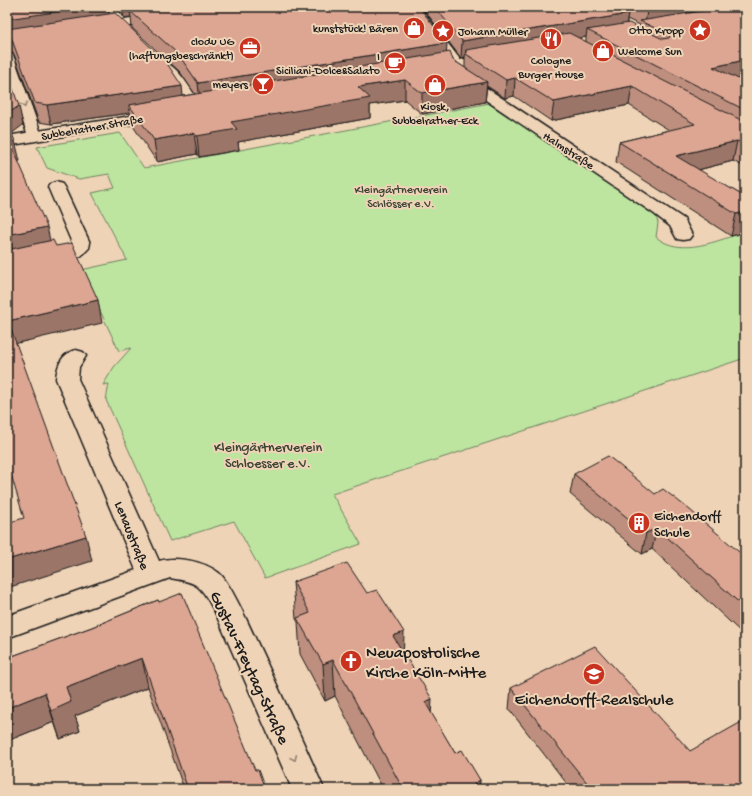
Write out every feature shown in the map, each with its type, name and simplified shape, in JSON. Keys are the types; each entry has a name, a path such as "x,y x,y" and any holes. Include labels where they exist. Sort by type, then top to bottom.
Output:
{"street":[{"path":"414,7 457,65"},
{"path":"82,30 117,18 175,16"},
{"path":"117,18 131,34"},
{"path":"7,55 34,136"},
{"path":"152,55 174,76 196,109"},
{"path":"414,73 507,55"},
{"name":"Halmstraße","path":"457,65 458,75 658,208 678,223 683,235"},
{"name":"Subbelrather Straße","path":"7,141 211,107"},
{"path":"7,266 75,252 80,248 81,243 56,186"},
{"name":"Lenaustraße","path":"7,627 151,574 67,378 68,366 76,356"},
{"name":"Gustav-Freytag-Straße","path":"151,574 169,568 198,573 212,581 228,610 308,789"}],"green space":[{"path":"490,103 656,216 658,223 656,237 666,243 688,247 712,243 745,232 745,358 332,494 361,544 265,578 234,521 170,541 106,400 109,384 103,385 114,367 131,348 119,351 81,270 127,260 92,193 115,188 109,174 79,179 47,168 37,147 120,133 144,168"}],"building":[{"path":"7,7 90,7 7,19"},
{"path":"159,7 419,7 447,43 198,83 178,54 130,11"},
{"path":"435,7 614,7 628,14 462,41"},
{"path":"639,7 670,7 647,11"},
{"path":"726,7 745,7 745,60 713,67 745,82 745,110 587,30 629,23 663,39 669,38 670,35 640,21"},
{"path":"115,13 166,62 182,86 47,105 35,103 11,37 7,35 7,29"},
{"path":"569,33 745,122 745,144 737,141 676,156 745,197 745,212 736,214 619,142 695,124 632,86 554,102 515,78 506,80 466,54 466,50"},
{"path":"450,52 453,60 487,82 422,93 405,80 358,87 370,98 231,122 237,129 197,136 194,133 154,140 129,105"},
{"path":"7,72 19,106 7,114"},
{"path":"7,127 9,127 15,141 10,142 47,227 7,235"},
{"path":"53,240 56,246 72,243 98,300 8,321 86,536 7,560 7,523 24,518 7,461 7,250"},
{"path":"608,456 655,494 663,489 745,557 745,608 657,528 646,533 574,474"},
{"path":"347,563 367,593 377,590 404,632 393,636 432,699 425,702 455,753 462,750 480,780 474,784 477,789 403,789 333,660 323,664 297,618 310,613 293,582"},
{"path":"182,593 255,770 258,770 265,789 188,789 142,658 66,687 71,702 51,711 45,693 7,708 7,658 92,627 158,600 159,602"},
{"path":"595,646 690,751 745,720 745,789 592,789 511,688"}],"place":[{"name":"kunststück! Bären","path":"414,28"},
{"name":"Otto Kropp","path":"700,30"},
{"name":"Johann Müller","path":"443,31"},
{"name":"Cologne Burger House","path":"551,39"},
{"name":"clodu UG (haftungsbeschränkt)","path":"250,48"},
{"name":"Welcome Sun","path":"603,51"},
{"name":"I Siciliani-Dolce&Salato","path":"395,63"},
{"name":"meyers","path":"263,84"},
{"name":"Kiosk, Subbelrather-Eck","path":"435,85"},
{"name":"Eichendorff Schule","path":"639,523"},
{"name":"Neuapostolische Kirche Köln-Mitte","path":"351,661"},
{"name":"Eichendorff-Realschule","path":"594,674"}],"park label":[{"name":"Kleingärtnerverein Schlösser e.V.","path":"401,196"},
{"name":"Kleingärtnerverein Schloesser e.V.","path":"268,454"}]}
